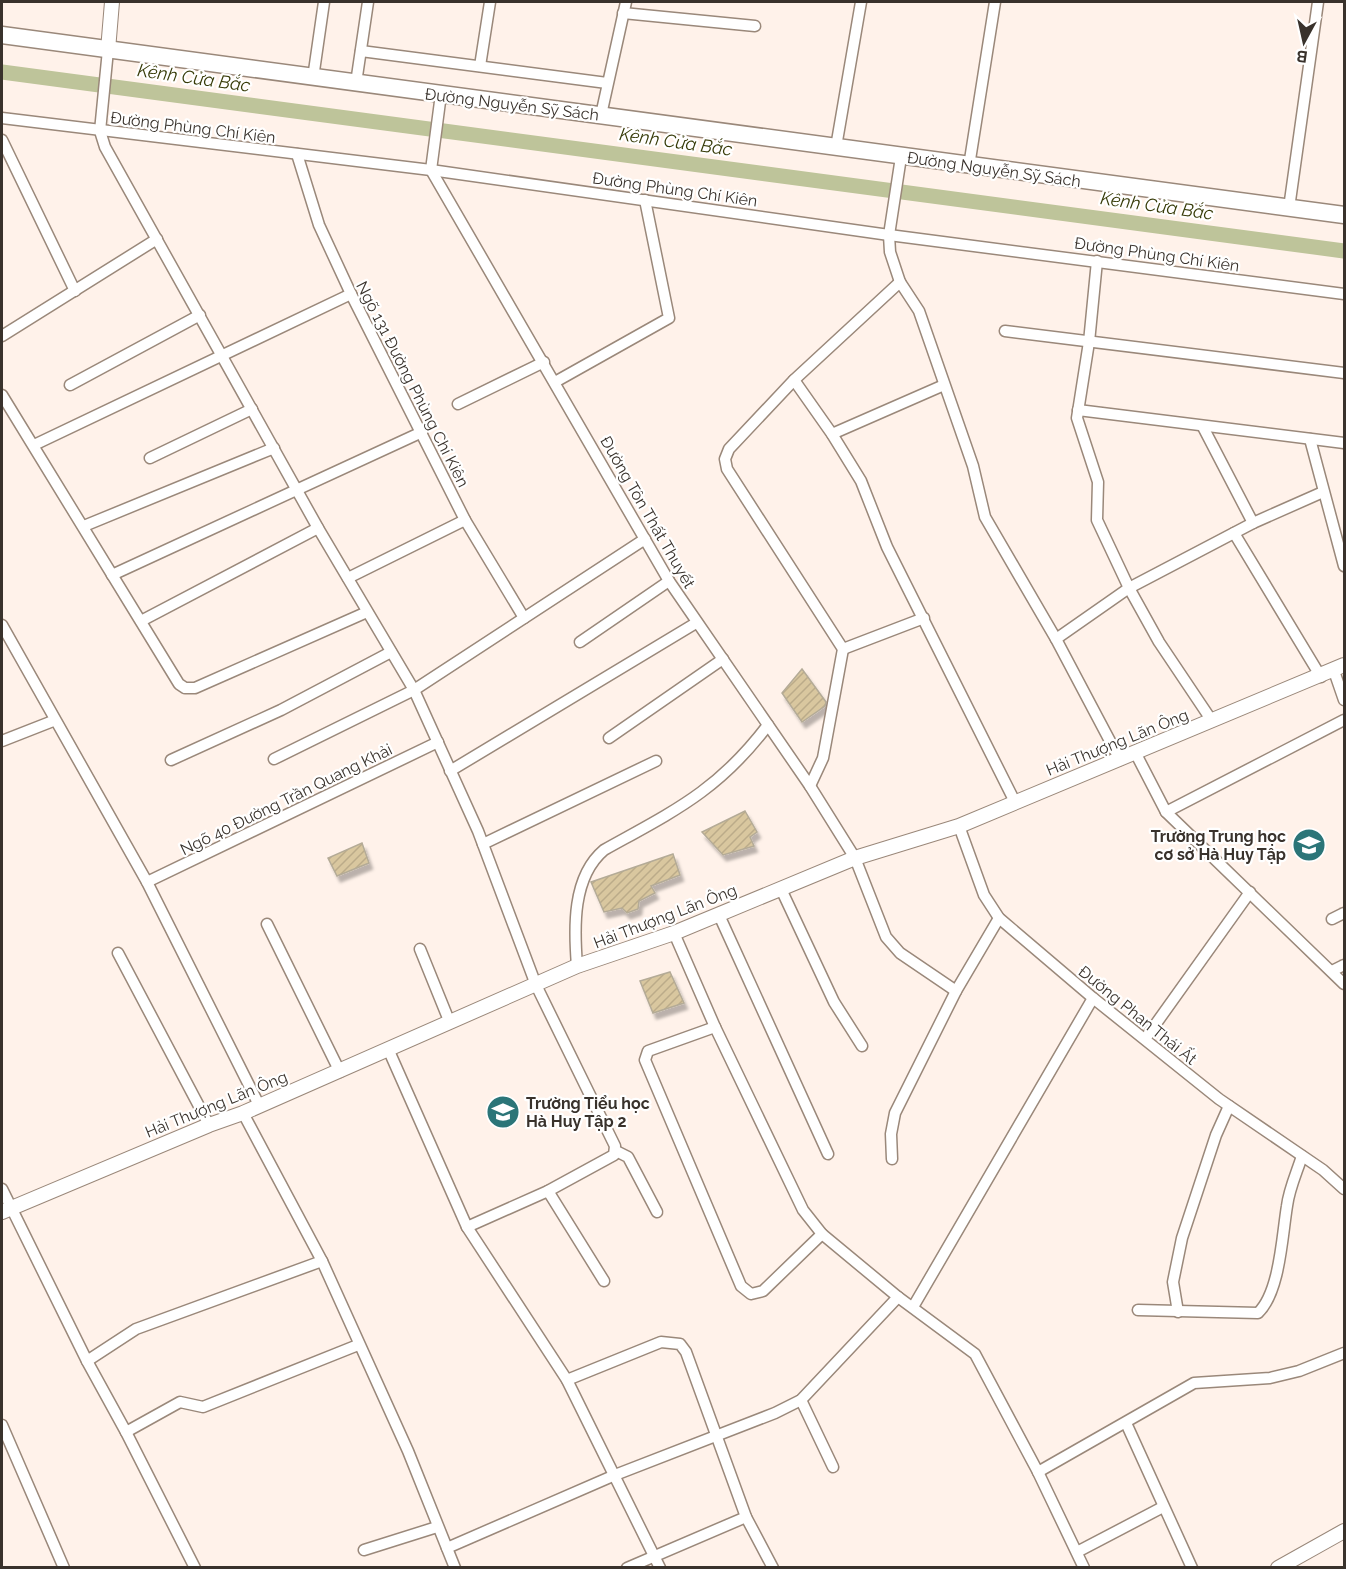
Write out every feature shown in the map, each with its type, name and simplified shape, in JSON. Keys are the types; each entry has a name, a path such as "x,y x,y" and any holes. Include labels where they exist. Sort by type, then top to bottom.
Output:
{"main road":[{"name":"Đường Nguyễn Sỹ Sách","path":"2,35 1344,215"}],"street":[{"path":"112,2 100,131 105,147 318,528 414,690 483,844 536,985 616,1151 628,1157 657,1212"},
{"path":"312,78 324,2"},
{"path":"356,83 368,2"},
{"path":"480,66 490,2"},
{"path":"601,115 626,2"},
{"path":"836,147 861,2"},
{"path":"969,166 995,2"},
{"path":"1289,208 1318,2"},
{"path":"623,13 754,26"},
{"path":"361,51 607,83"},
{"path":"431,170 441,94"},
{"name":"Đường Phùng Chí Kiên","path":"2,118 431,170 889,235 1344,294"},
{"path":"2,140 75,291"},
{"name":"Ngõ 131 Đường Phùng Chí Kiên","path":"297,154 319,225 351,294 465,520 524,618"},
{"path":"901,157 889,235 890,252 900,282 919,311 973,466 985,517 1056,639 1120,759"},
{"name":"Đường Tôn Thất Thuyết","path":"431,170 669,581 810,786 855,858 886,937 894,947 956,991"},
{"path":"555,382 669,318 645,200"},
{"path":"2,336 157,239"},
{"path":"1097,261 1089,342 1078,410 1079,428 1098,482 1097,520 1129,588 1171,661 1212,721"},
{"path":"810,786 825,750 843,649 725,464 729,449 794,380 900,282"},
{"path":"34,445 351,294"},
{"path":"70,385 200,315"},
{"path":"1005,331 1344,373"},
{"path":"458,404 544,362"},
{"path":"794,380 832,434 861,482 886,547 924,618 1015,802"},
{"path":"832,434 944,385"},
{"path":"2,395 179,684 188,689 195,688 367,612"},
{"path":"150,458 252,409"},
{"path":"1078,410 1344,443"},
{"path":"1203,427 1252,523"},
{"path":"112,575 422,432"},
{"path":"1310,439 1344,566"},
{"path":"84,526 274,448"},
{"path":"1056,639 1129,588 1252,523 1323,492"},
{"path":"348,578 465,520"},
{"path":"141,621 318,528"},
{"path":"1234,533 1333,671 1344,700"},
{"path":"274,759 414,690 645,539"},
{"path":"580,642 669,581"},
{"path":"843,649 924,618"},
{"path":"450,771 696,623"},
{"path":"2,625 53,721 147,882 259,1106"},
{"path":"171,760 281,710 391,652"},
{"path":"609,738 723,659"},
{"name":"Hải Thượng Lãn Ông","path":"5,1210 389,1051 577,966 675,933 855,858 960,826 1333,671"},
{"path":"1166,812 1344,720"},
{"path":"2,741 53,721"},
{"path":"577,966 578,906 585,875 594,858 691,802 745,756 768,725"},
{"name":"Ngõ 40 Đường Trần Quang Khải","path":"147,882 438,742"},
{"path":"1136,754 1166,812 1344,984"},
{"path":"483,844 656,761"},
{"name":"Đường Phan Thái Ất","path":"960,826 984,895 999,918 1093,998 1229,1106 1302,1156 1344,1189"},
{"path":"781,889 834,1002 862,1046"},
{"path":"1145,1039 1250,892"},
{"path":"1332,919 1344,913"},
{"path":"719,915 828,1154"},
{"path":"892,1159 891,1134 895,1113 956,991 999,918"},
{"path":"267,924 340,1071"},
{"path":"675,933 715,1027 797,1198 822,1234 898,1297 963,1343 980,1362 1038,1472 1084,1568"},
{"path":"420,949 450,1023"},
{"path":"118,953 209,1125"},
{"path":"1332,971 1344,965"},
{"path":"913,1307 1093,998"},
{"path":"715,1027 648,1051 645,1060 741,1286 751,1293 763,1291 822,1234"},
{"path":"389,1051 467,1227 567,1380 660,1568"},
{"path":"1178,1312 1173,1282 1182,1238 1216,1135 1229,1106"},
{"path":"243,1113 322,1261 358,1345 408,1451 455,1568"},
{"path":"467,1227 548,1191 616,1151"},
{"path":"1138,1310 1258,1314 1267,1305 1285,1231 1287,1203 1302,1156"},
{"path":"2,1189 5,1210 126,1432 195,1568"},
{"path":"548,1191 604,1281"},
{"path":"87,1362 136,1329 322,1261"},
{"path":"447,1548 615,1475 801,1400 898,1297"},
{"path":"567,1380 661,1342 675,1342 686,1352 746,1517 773,1568"},
{"path":"126,1432 180,1402 203,1407 358,1345"},
{"path":"1038,1472 1194,1383 1269,1378 1306,1368 1344,1353"},
{"path":"801,1400 833,1467"},
{"path":"1126,1423 1192,1568"},
{"path":"2,1425 63,1568"},
{"path":"1077,1552 1163,1507"},
{"path":"627,1568 746,1517"},
{"path":"364,1550 437,1527"},
{"path":"1278,1568 1344,1531"}],"building":[{"path":"802,669 826,702 825,706 802,722 782,693"},
{"path":"745,811 757,832 750,837 754,846 723,855 702,832"},
{"path":"362,843 369,863 337,876 328,858"},
{"path":"673,854 680,875 651,886 655,893 639,901 638,909 627,913 622,908 604,912 591,882"},
{"path":"670,972 684,1003 653,1013 640,981"}],"waterway":[{"name":"Kênh Cửa Bắc","path":"2,72 1344,251"}],"place":[{"name":"Trường Trung học cơ sở Hà Huy Tập","path":"1309,845"},
{"name":"Trường Tiểu học Hà Huy Tập 2","path":"503,1112"}]}
